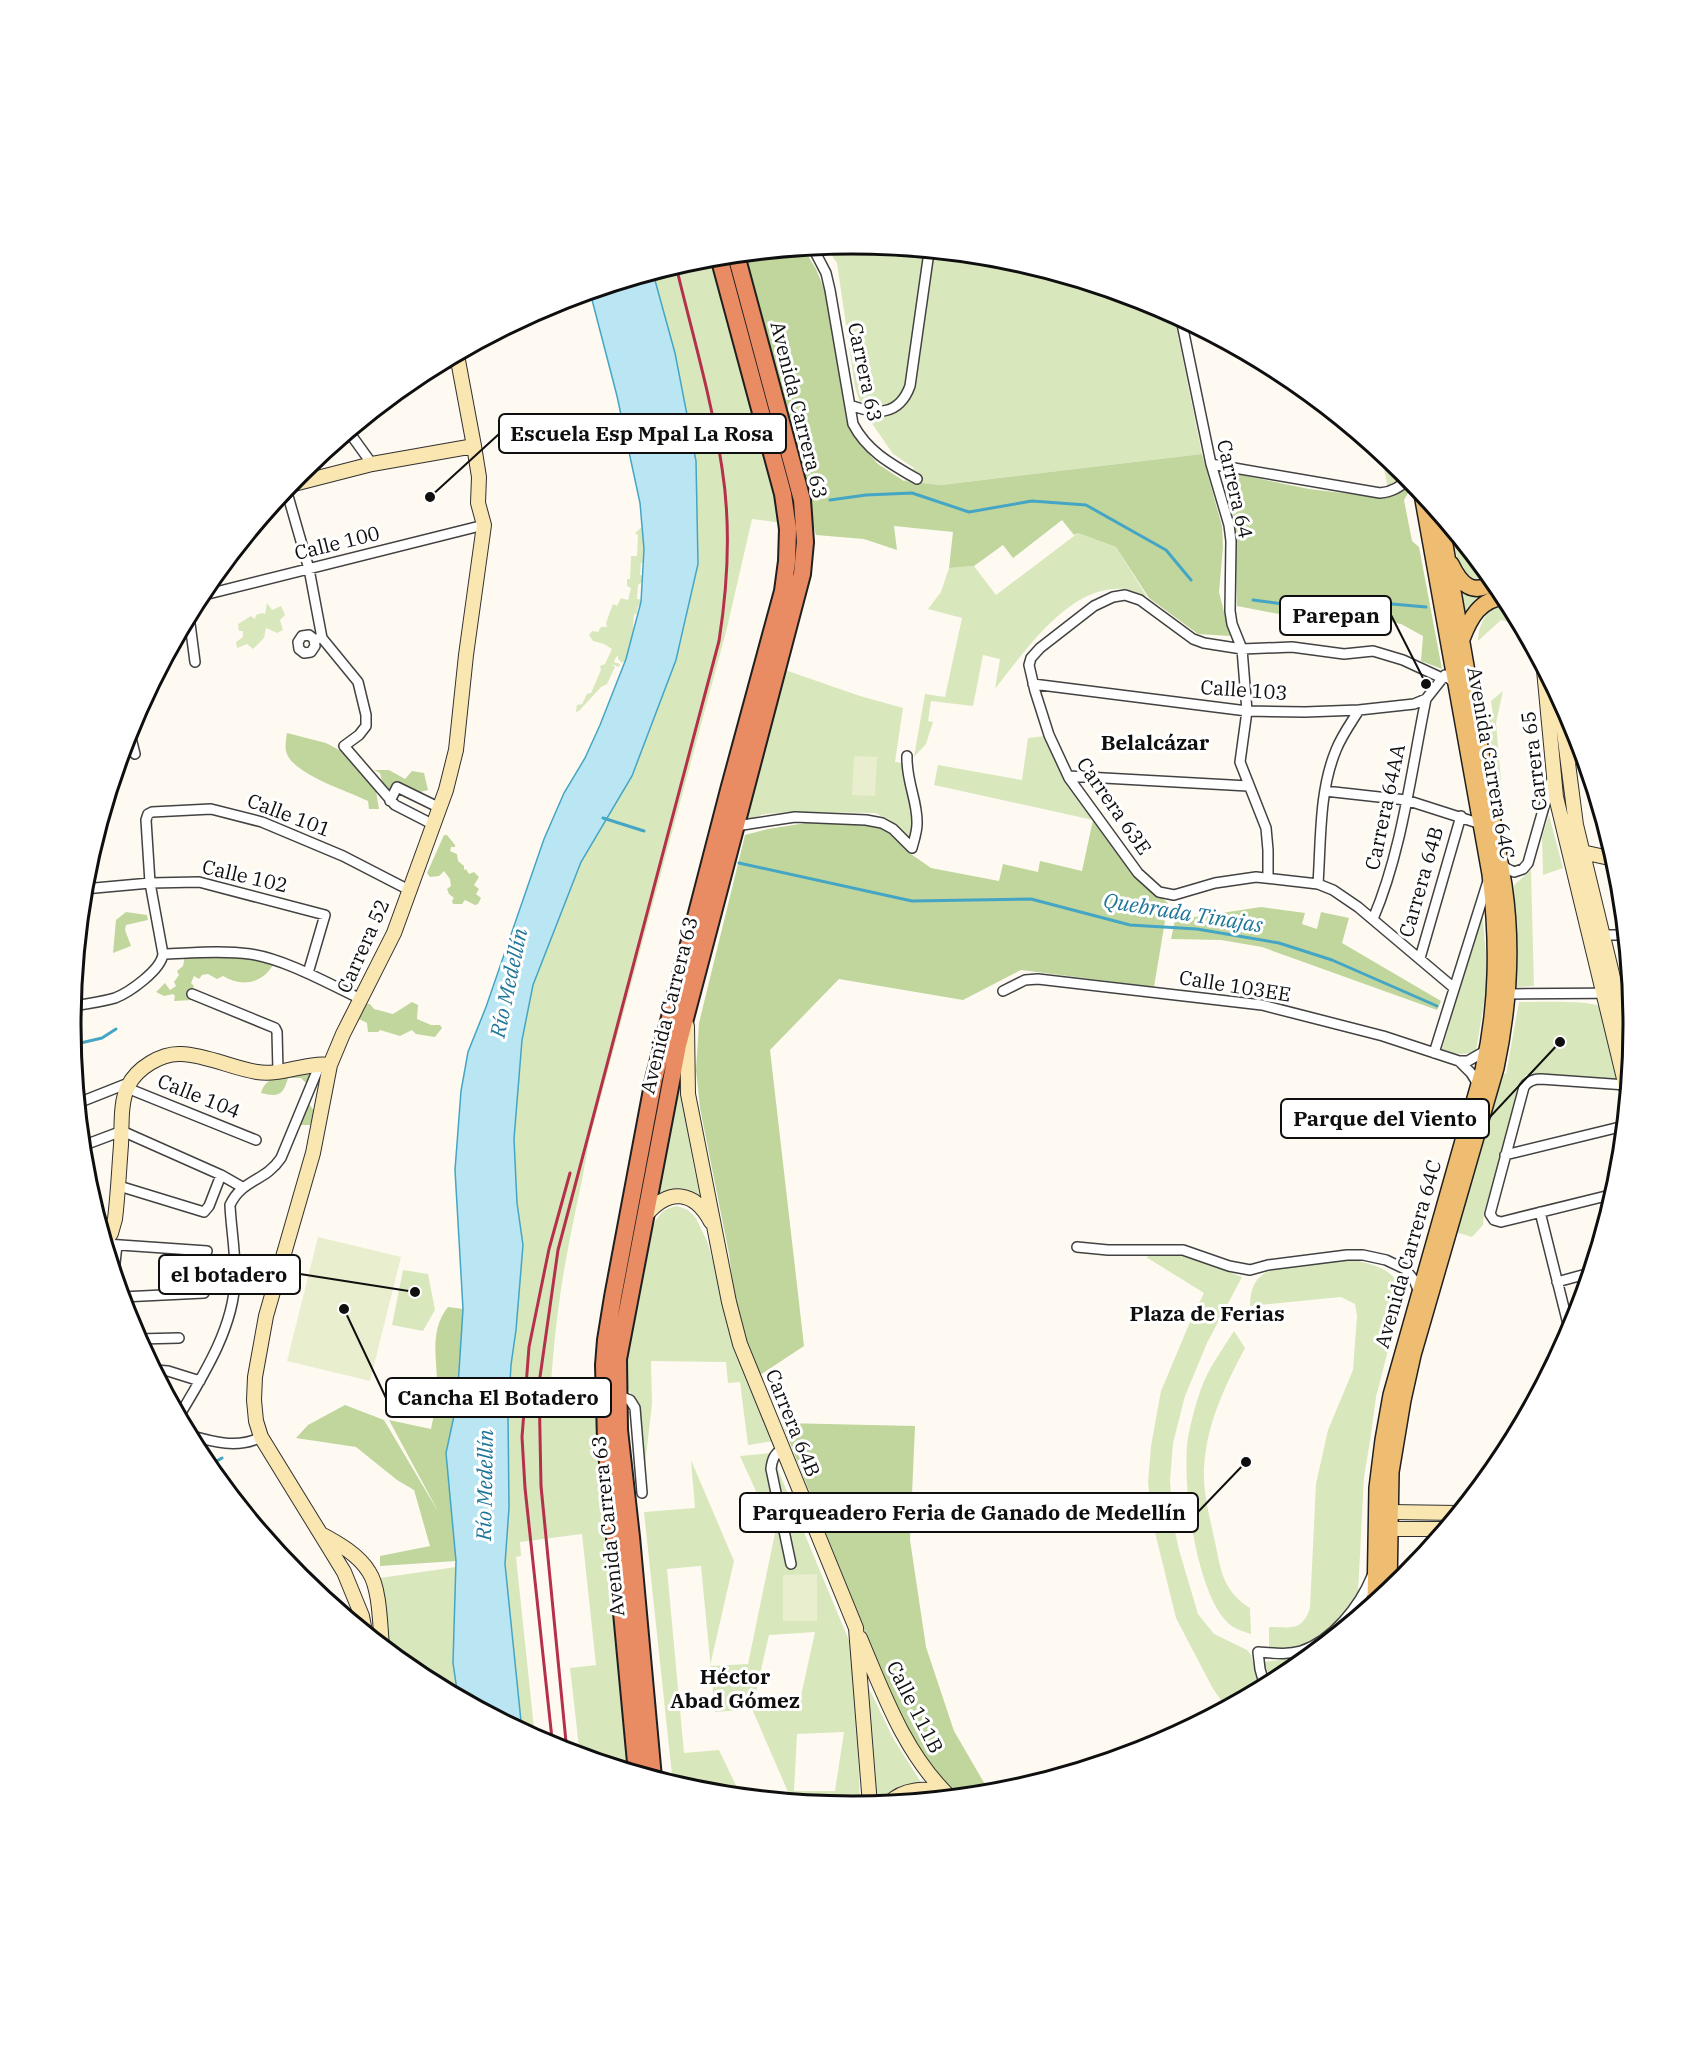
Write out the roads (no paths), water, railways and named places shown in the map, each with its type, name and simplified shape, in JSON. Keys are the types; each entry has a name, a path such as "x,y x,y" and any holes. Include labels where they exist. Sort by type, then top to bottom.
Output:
{"highway":[{"name":"Avenida Carrera 63","path":"652,1770 617,1395 618,1359 670,1082 794,608 802,574 805,542 801,500 738,263"},
{"name":"Avenida Carrera 63","path":"636,1765 606,1442 604,1365 606,1340 654,1079 783,591 788,548 788,522 783,494 722,266"}],"main road":[{"name":"Carrera 52","path":"363,1620 344,1572 261,1437 256,1421 254,1400 255,1374 267,1316 313,1153 325,1065 362,999 394,933 440,808 456,750 466,655 484,525 478,503 478,477 474,446 459,363"},
{"path":"306,481 372,464 474,446"},
{"name":"Avenida Carrera 64C","path":"1375,1591 1376,1512 1383,1440 1395,1376 1479,1086 1487,1050 1496,980 1496,932 1490,874 1449,682 1452,664 1425,509"},
{"name":"Avenida Carrera 64C","path":"1389,1578 1389,1529 1394,1450 1407,1379 1494,1078 1507,994 1509,924 1442,530"},
{"path":"1447,556 1458,576 1472,588 1485,586"},
{"path":"1462,639 1470,619 1479,608 1494,599"},
{"name":"Carrera 65","path":"1546,690 1553,774 1564,834 1616,993 1622,1050"},
{"name":"Carrera 65","path":"1563,728 1572,801 1582,852 1623,1020"},
{"path":"1582,852 1604,857"},
{"name":"Carrera 64B","path":"688,1008 688,1094 729,1302 740,1344 856,1628 869,1796"},
{"path":"110,1236 115,1218 122,1131 132,1081 156,1060 179,1054 197,1056 259,1072 325,1065"},
{"name":"Carrera 64B","path":"646,1215 663,1200 671,1197 686,1197 692,1199 705,1212 715,1229"},
{"path":"1390,1512 1449,1513"},
{"path":"1389,1529 1436,1529"},
{"name":"Carrera 52","path":"321,1534 337,1542 362,1562 370,1572 375,1586 381,1635"},
{"path":"344,1572 354,1564 362,1562"},
{"name":"Calle 111B","path":"856,1628 908,1744 924,1770 943,1791"},
{"path":"901,1795 912,1790 937,1792"}],"street":[{"name":"Carrera 63","path":"817,255 826,273 830,290 853,424 871,449 883,459 917,479"},
{"path":"850,405 878,413 889,410 906,396 910,386 927,258"},
{"name":"Carrera 64","path":"1183,330 1211,464 1229,525 1231,541 1230,611 1232,624 1242,650 1247,711 1240,762 1266,828 1268,877"},
{"path":"353,438 372,464"},
{"path":"1211,464 1380,493 1398,488 1401,485"},
{"path":"289,499 309,569 318,639 358,682 366,715 366,726 359,735 344,746 390,801 434,825"},
{"name":"Calle 100","path":"214,592 484,525"},
{"name":"Carrera 63E","path":"1242,650 1193,639 1140,600 1125,595 1113,597 1094,606 1040,648 1031,658 1029,665 1049,735 1068,776 1149,885 1165,895 1185,893 1236,878 1268,877"},
{"path":"191,629 195,662"},
{"path":"1242,650 1292,647 1344,654 1373,651 1403,660 1449,682 1426,699"},
{"name":"Calle 103","path":"1033,684 1247,711 1359,710 1405,705 1426,699"},
{"name":"Carrera 64AA","path":"1373,919 1386,889 1395,856 1426,699"},
{"path":"1318,884 1325,791 1335,751 1359,710"},
{"path":"133,748 135,754"},
{"path":"736,826 795,817 866,820 882,823 892,829 912,848 917,823 908,779 907,756"},
{"path":"1500,862 1514,872 1523,870 1528,863 1553,774"},
{"path":"1068,776 1248,786"},
{"path":"390,801 397,787 440,808"},
{"path":"1325,791 1406,800 1481,824"},
{"name":"Calle 101","path":"150,883 146,820 148,814 212,809 223,810 262,822 333,851 409,890"},
{"name":"Carrera 64B","path":"1419,958 1461,816"},
{"path":"1434,1053 1490,874"},
{"path":"1268,877 1318,884 1346,898 1454,988"},
{"name":"Calle 102","path":"94,888 150,883 199,882 325,915 308,973"},
{"path":"82,1005 118,997 158,967 162,961 163,954 150,883"},
{"path":"1602,935 1617,935"},
{"path":"163,954 252,955 308,973 362,999"},
{"name":"Calle 103EE","path":"1004,991 1025,980 1038,978 1262,1005 1383,1036 1459,1061"},
{"path":"1507,994 1616,993"},
{"path":"192,994 275,1028 278,1032 278,1071"},
{"path":"1459,1061 1468,1061 1487,1050"},
{"path":"1459,1061 1471,1073 1479,1086"},
{"path":"183,1409 217,1347 233,1301 236,1280 230,1205 234,1195 242,1187 274,1169 325,1065"},
{"path":"1603,1197 1501,1222 1494,1220 1490,1214 1524,1088 1531,1080 1620,1087"},
{"name":"Calle 104","path":"85,1100 132,1081 256,1140"},
{"path":"1505,1155 1616,1128"},
{"path":"91,1143 122,1131 221,1175 242,1187"},
{"path":"118,1186 204,1212 209,1206 221,1175"},
{"path":"1540,1212 1566,1316"},
{"path":"113,1244 207,1251"},
{"path":"1077,1247 1107,1250 1183,1250 1250,1270 1268,1265 1363,1255 1386,1260 1406,1269 1419,1293"},
{"path":"1557,1282 1581,1275"},
{"path":"131,1297 204,1293"},
{"path":"148,1339 179,1338"},
{"path":"163,1371 200,1381"},
{"path":"617,1395 630,1400 635,1408 642,1493"},
{"path":"201,1438 230,1444 253,1442 261,1437"},
{"path":"782,1449 772,1461 771,1470 791,1564"},
{"path":"1347,1616 1366,1590 1376,1568"},
{"path":"1262,1678 1258,1652 1290,1653 1305,1649"}],"water":[{"name":"Río Medellín","path":"655,280 675,353 696,461 698,564 676,660 632,776 581,862 533,985 522,1040 514,1139 517,1203 523,1245 508,1416 509,1508 505,1564 521,1722 457,1687 453,1663 456,1561 446,1453 457,1402 463,1309 455,1170 461,1091 468,1052 486,1007 544,839 564,793 585,758 626,659 641,602 644,549 640,503 617,396 592,300"}],"waterway":[{"path":"830,500 866,495 912,493 969,512 1032,501 1086,505 1166,550 1191,580"},
{"path":"1253,600 1290,605 1358,601 1426,607"},
{"name":"Quebrada Tinajas","path":"603,818 644,831"},
{"name":"Quebrada Tinajas","path":"739,863 912,901 1031,899 1130,925 1197,929 1279,943 1332,960 1437,1006"},
{"path":"82,1043 102,1038 116,1029"},
{"path":"216,1461 222,1458"}],"railway":[{"path":"566,1741 541,1486 539,1384 558,1250 719,641 725,598 727,511 722,468 707,392 678,275"},
{"path":"552,1736 525,1488 522,1437 529,1347 549,1249 570,1173"}],"place":[{"name":"Escuela Esp Mpal La Rosa","path":"430,497"},
{"name":"Parepan","path":"1426,684"},
{"name":"Parque del Viento","path":"1560,1042"},
{"name":"el botadero","path":"415,1292"},
{"name":"Cancha El Botadero","path":"344,1309"},
{"name":"Parqueadero Feria de Ganado de Medellín","path":"1246,1462"}],"district":[{"name":"Belalcázar","path":"1155,743"},
{"name":"Plaza de Ferias","path":"1207,1314"},
{"name":"Héctor Abad Gómez","path":"735,1689"}]}
